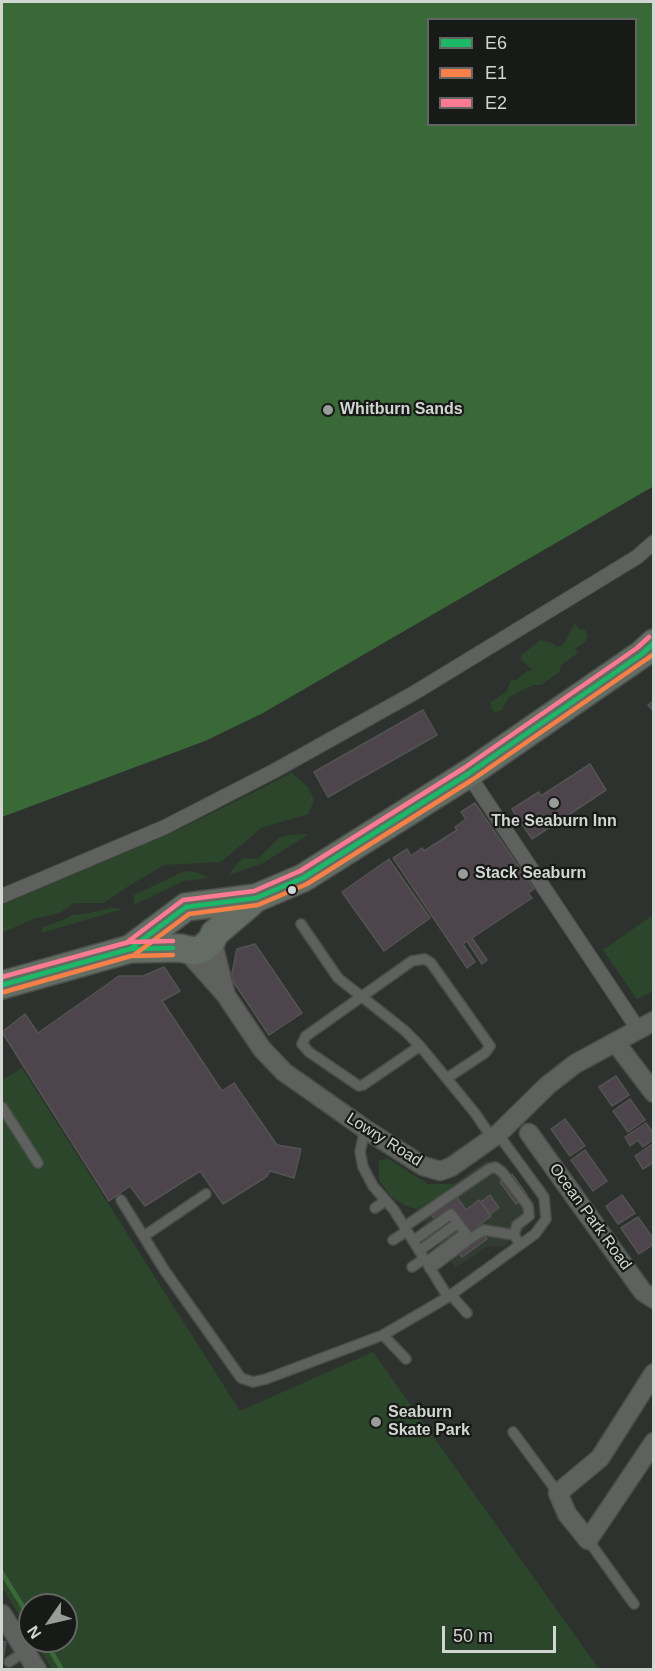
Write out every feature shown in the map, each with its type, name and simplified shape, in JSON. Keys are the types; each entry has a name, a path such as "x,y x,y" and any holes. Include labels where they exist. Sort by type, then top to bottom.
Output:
{"main road":[{"path":"130,949 186,910 256,898 303,878 468,774 642,654 654,643"},
{"path":"2,985 130,949 194,951 202,949 256,898"},
{"path":"183,949 172,937 171,925 186,910 205,910 212,917 215,928 213,937"}],"street":[{"path":"2,896 165,827 274,771 414,693 636,556 654,542"},
{"path":"468,774 646,1025"},
{"name":"Lowry Road","path":"213,937 225,994"},
{"name":"Lowry Road","path":"183,949 225,994 262,1049 284,1072 365,1129 423,1166 440,1171 451,1167 495,1136 548,1085 575,1064 646,1025"},
{"path":"615,1042 654,1093"},
{"name":"Ocean Park Road","path":"529,1133 643,1292 654,1299"},
{"path":"654,1373 600,1458 558,1493 567,1514 588,1540 654,1442"},
{"path":"2,1614 18,1639"},
{"path":"27,1653 37,1670"}],"lane":[{"path":"121,1200 165,1271 241,1378 253,1382 383,1335 450,1296 535,1234 546,1219 544,1197 447,1078 404,1029 338,978 301,924"},
{"path":"420,1046 359,1086 302,1044 306,1036 412,961 419,959 431,963 490,1046 484,1053 447,1078"},
{"path":"2,1107 38,1163"},
{"path":"365,1129 360,1152 363,1167 373,1186 386,1201 450,1296 467,1313"},
{"path":"393,1240 405,1229 495,1167 502,1172 528,1206 529,1216 517,1225 514,1235"},
{"path":"144,1236 206,1194"},
{"path":"375,1208 386,1201"},
{"path":"413,1241 451,1214 468,1236"},
{"path":"425,1260 458,1223"},
{"path":"412,1267 468,1236 484,1230 514,1235 520,1244"},
{"path":"383,1335 406,1359"},
{"path":"513,1432 558,1493"},
{"path":"588,1540 634,1604"},
{"path":"9,1662 23,1653"}],"shaded area":[{"name":"Whitburn Sands","path":"2,2 653,2 654,486 263,713 205,741 2,817"},
{"path":"575,623 588,635 585,642 575,649 578,653 561,665 559,672 541,685 533,685 509,697 501,711 494,712 491,702 506,692 511,681 533,670 520,659 522,655 540,640 550,642 557,647 563,645"},
{"path":"292,773 309,788 314,801 308,814 261,828 221,862 164,865 104,903 74,903 60,913 33,919 2,933 2,905 178,830"},
{"path":"309,834 263,863 229,875 243,858 258,859 279,838"},
{"path":"185,871 196,872 209,878 183,881 134,905 134,895"},
{"path":"111,908 123,909 41,933 43,927 72,915"},
{"path":"653,915 653,991 637,999 603,950"},
{"path":"22,1068 240,1411 373,1352 599,1669 52,1669 42,1653 78,1653 78,1593 18,1593 18,1613 2,1587 2,1080"},
{"path":"387,1158 428,1184 454,1184 441,1198 416,1209 406,1206 390,1196 379,1179 379,1161"},
{"path":"486,1161 502,1166 526,1194 536,1216 503,1247 488,1246 455,1268 416,1209 441,1198 454,1184"}],"building":[{"path":"654,700 654,712 648,705"},
{"path":"423,710 437,735 328,797 314,772"},
{"name":"The Seaburn Inn","path":"590,764 606,790 532,839 512,809 539,792 541,796"},
{"name":"Stack Seaburn","path":"475,803 534,889 528,893 532,898 472,938 487,960 482,964 467,941 463,944 475,962 467,968 393,858 407,849 411,856 422,848 424,851 457,830 455,827 466,819 461,812"},
{"path":"389,859 430,918 384,951 342,892"},
{"path":"255,944 302,1013 269,1035 231,978 237,949"},
{"path":"164,967 180,991 162,1001 222,1091 234,1083 277,1145 301,1149 294,1178 270,1171 266,1177 223,1204 200,1171 145,1206 130,1186 109,1201 2,1032 25,1014 38,1033 119,976 143,976"},
{"path":"616,1076 629,1095 612,1106 599,1087"},
{"path":"630,1099 645,1120 628,1132 613,1111"},
{"path":"565,1119 585,1146 570,1156 551,1129"},
{"path":"646,1123 654,1134 654,1139 643,1147 638,1140 630,1146 625,1137"},
{"path":"654,1143 654,1162 643,1169 635,1156"},
{"path":"585,1150 607,1181 593,1191 571,1160"},
{"path":"512,1174 527,1195 516,1204 500,1182"},
{"path":"490,1195 499,1208 490,1214 481,1202"},
{"path":"622,1195 635,1213 618,1224 606,1206"},
{"path":"456,1196 466,1210 479,1200 491,1216 478,1226 487,1239 462,1257 431,1214"},
{"path":"638,1217 654,1240 654,1244 639,1254 621,1228"},
{"path":"2,1641 6,1642 3,1659 2,1659"}],"waterway":[{"path":"2,1573 18,1599"},
{"path":"52,1653 62,1670"}],"transit line":[{"name":"E2","path":"126,943 183,900 254,891 300,871 464,768 637,648 649,637"},
{"name":"E6","path":"130,949 186,907 256,898 303,878 468,774 642,654 654,643"},
{"name":"E1","path":"134,955 189,914 258,905 307,884 472,780 654,654"},
{"name":"E2","path":"2,977 129,942 173,941"},
{"name":"E6","path":"2,985 130,949 173,948"},
{"name":"E1","path":"4,992 131,956 173,955"}],"place":[{"name":"Whitburn Sands","path":"328,410"},
{"name":"The Seaburn Inn","path":"554,803"},
{"name":"Stack Seaburn","path":"463,874"},
{"name":"Seaburn Skate Park","path":"376,1422"}]}
